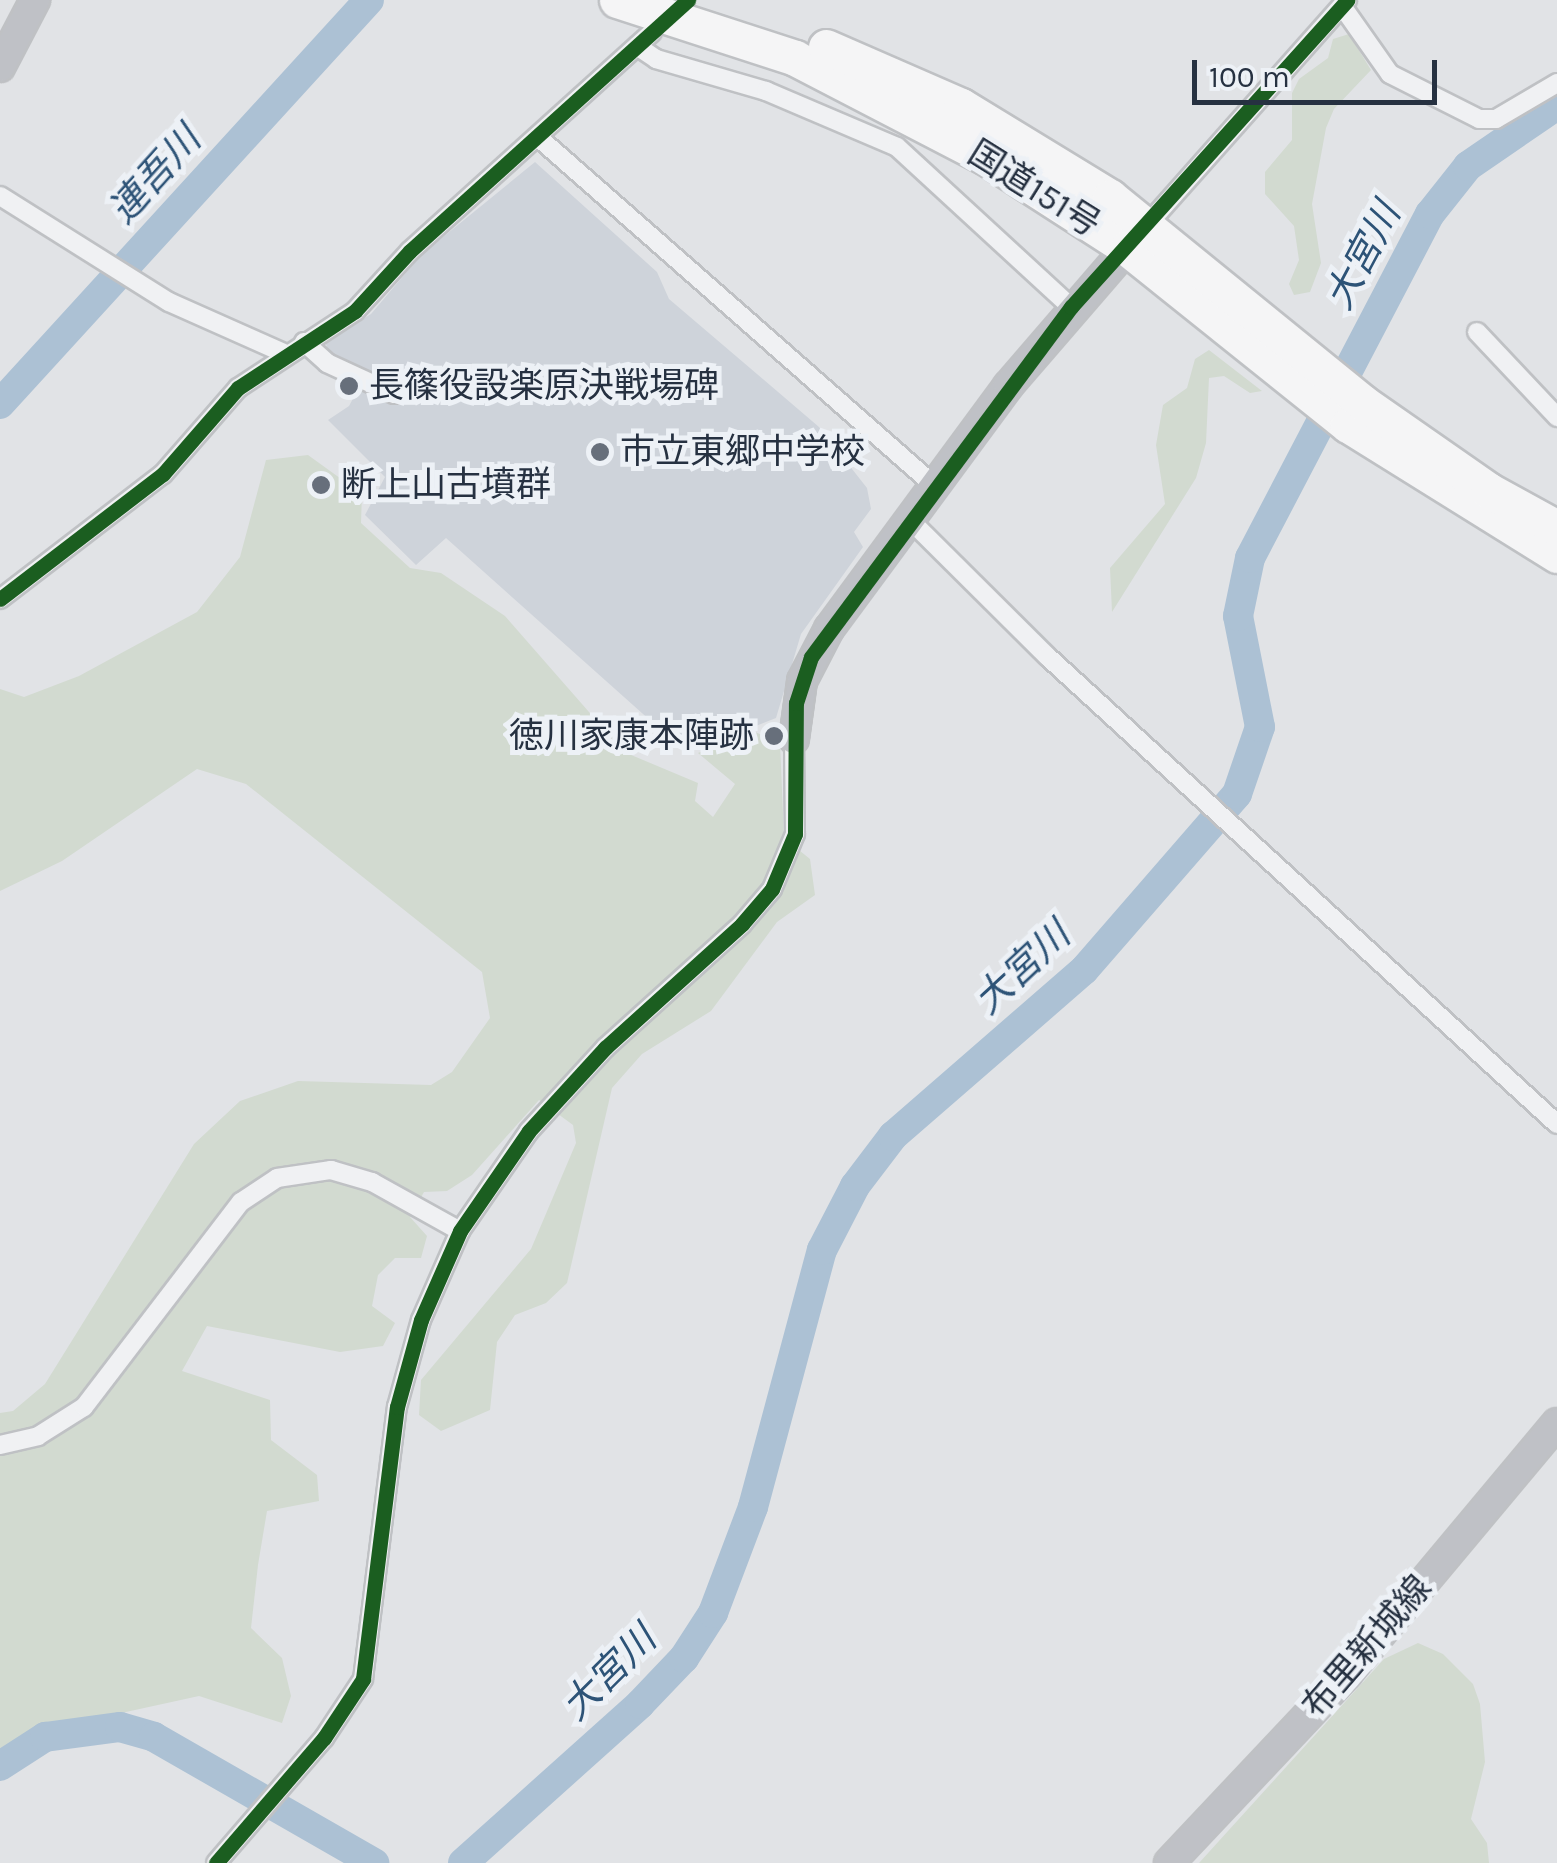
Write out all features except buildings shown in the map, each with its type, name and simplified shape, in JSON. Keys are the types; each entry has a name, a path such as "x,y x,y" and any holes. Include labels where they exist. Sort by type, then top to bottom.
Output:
{"highway":[{"name":"国道151号","path":"617,0 719,30 858,86 1137,236"},
{"name":"国道151号","path":"697,0 961,106 1137,236 1355,413 1557,555"},
{"name":"国道151号","path":"1355,413 1557,528"}],"street":[{"path":"0,66 35,0"},
{"path":"216,1863 324,1738 362,1679 400,1392 460,1231 529,1131 605,1048 772,889 795,834 796,703 811,658 910,520 1071,307 1345,3 1390,74 1478,119 1496,120 1557,83"},
{"path":"0,599 163,474 225,400 286,354 355,311 410,252 652,32"},
{"path":"637,46 656,59 766,92 897,148 1071,307"},
{"path":"539,138 936,486"},
{"path":"0,196 129,278 286,354"},
{"path":"1477,332 1557,417"},
{"path":"304,342 328,363 394,394"},
{"path":"910,520 1557,1124"},
{"path":"0,1445 38,1436 84,1407 228,1217 278,1178 331,1170 372,1182 460,1231"},
{"name":"布里新城線","path":"1169,1863 1348,1674 1557,1423"}],"shaded area":[{"path":"1349,34 1371,70 1334,109 1326,128 1312,204 1321,263 1310,292 1294,295 1289,284 1299,260 1294,226 1265,194 1265,172 1292,140 1292,93 1299,79 1328,58 1333,39"},
{"name":"市立東郷中学校","path":"535,162 657,272 669,299 819,427 867,488 871,509 854,532 863,547 801,634 776,718 696,750 652,722 446,538 416,565 365,515 385,477 328,420 349,406 365,376 332,359 325,342 371,314 421,255"},
{"path":"1209,350 1262,391 1250,393 1224,376 1209,378 1206,443 1196,478 1112,612 1110,568 1165,504 1156,445 1163,405 1187,388 1195,359"},
{"path":"308,455 362,494 361,523 410,568 441,573 505,616 624,752 698,783 695,801 713,817 735,784 698,753 753,731 780,743 784,838 810,859 815,895 777,922 711,1011 642,1054 612,1088 567,1283 546,1303 515,1315 497,1342 490,1410 441,1431 419,1415 421,1380 531,1249 576,1143 573,1125 539,1100 472,1175 447,1191 424,1192 410,1217 427,1236 421,1258 395,1258 378,1275 372,1306 395,1323 383,1346 340,1352 207,1326 182,1371 270,1400 271,1440 317,1475 319,1501 267,1511 258,1565 251,1628 282,1658 291,1696 282,1723 199,1696 30,1733 0,1753 0,1413 13,1411 45,1384 194,1144 240,1101 298,1081 431,1085 452,1072 490,1018 482,972 246,784 197,769 62,861 0,891 0,689 24,697 79,676 197,612 240,557 266,460"},
{"path":"1418,1643 1443,1654 1473,1684 1480,1704 1485,1762 1471,1819 1487,1843 1489,1863 1199,1863 1384,1659"}],"waterway":[{"name":"連吾川","path":"0,404 369,0"},
{"name":"大宮川","path":"463,1863 640,1704 684,1658 713,1613 753,1507 822,1250 855,1186 893,1136 1084,970 1237,794 1260,727 1238,616 1250,558 1430,214 1468,166 1557,105"},
{"name":"大宮川","path":"0,1766 45,1737 120,1727 154,1737 374,1863"}],"cycle path":[{"path":"0,599 163,474 238,388 355,311 410,251 688,0"},
{"path":"216,1863 324,1738 363,1679 397,1407 421,1320 460,1231 529,1131 605,1048 742,924 772,889 795,834 796,703 811,657 1071,307 1347,0"}],"place":[{"name":"長篠役設楽原決戦場碑","path":"349,386"},
{"name":"市立東郷中学校","path":"600,452"},
{"name":"断上山古墳群","path":"321,485"},
{"name":"徳川家康本陣跡","path":"774,736"}]}
